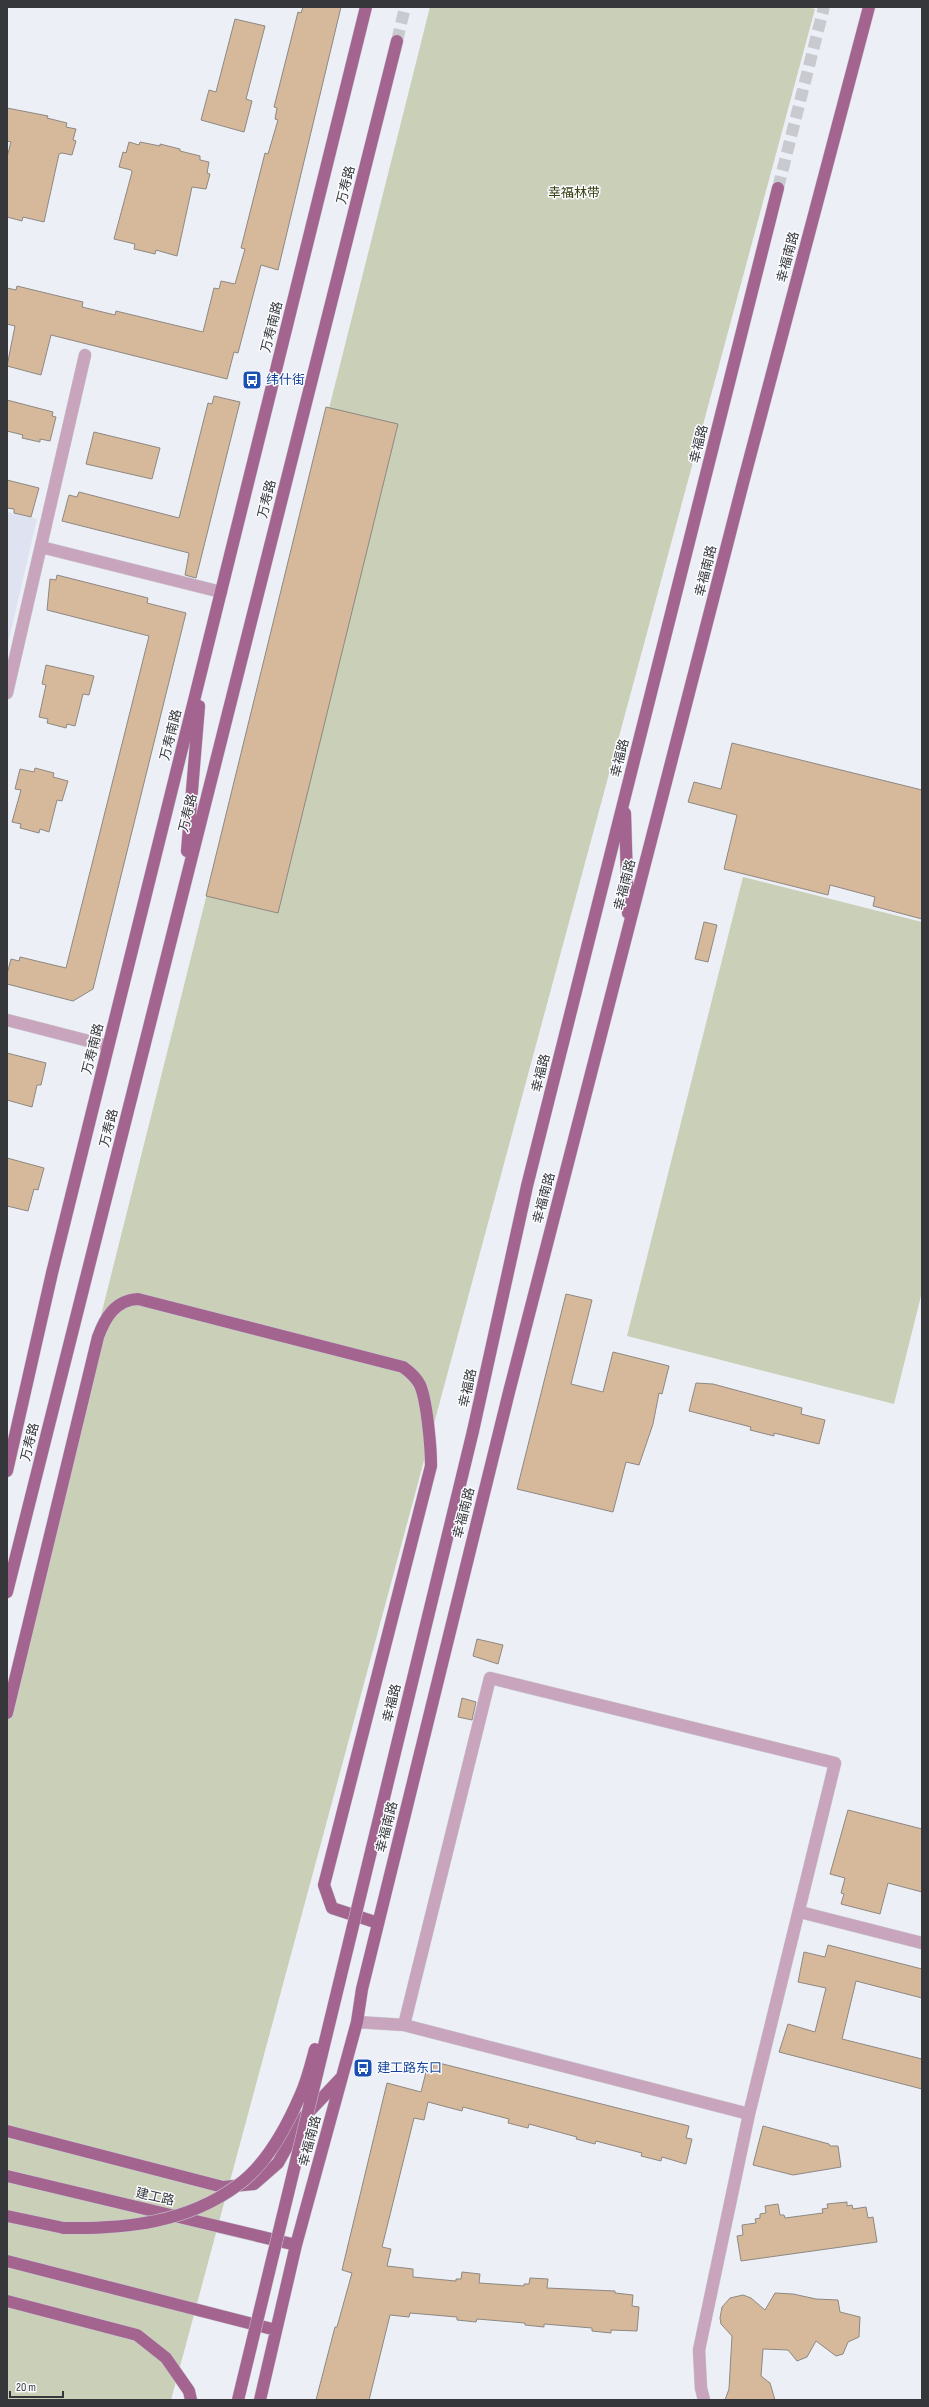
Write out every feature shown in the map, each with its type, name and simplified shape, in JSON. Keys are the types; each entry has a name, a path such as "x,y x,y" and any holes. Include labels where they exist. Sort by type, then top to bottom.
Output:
{"main road":[{"name":"万寿南路","path":"7,1470 52,1273 366,7"},
{"name":"幸福南路","path":"260,2400 296,2245 357,2022 362,1989 509,1392 745,475 870,7"},
{"name":"万寿路","path":"7,1592 397,42"},
{"name":"幸福路","path":"342,1966 472,1430 527,1186 778,188"},
{"path":"184,886 202,669"},
{"path":"625,798 629,928"},
{"path":"7,1713 98,1337 105,1319 116,1307 127,1300 138,1299 403,1366 414,1375 420,1386 431,1446 431,1466 324,1885 332,1908 378,1923"},
{"path":"7,2216 64,2228 103,2229 145,2225 184,2213 238,2185 259,2165 281,2132 301,2095 342,1966"},
{"path":"238,2400 294,2172 342,1966"},
{"path":"7,2131 222,2187 254,2184 278,2163 303,2118 342,2077"},
{"name":"建工路","path":"7,2176 296,2245"},
{"path":"7,2261 276,2330"},
{"path":"7,2302 138,2335 166,2358 189,2390 191,2400"}],"street":[{"path":"7,694 84,355"},
{"path":"41,547 221,592"},
{"path":"7,1020 108,1046"},
{"path":"404,2025 490,1678 835,1763 750,2114 698,2350 701,2388 704,2400"},
{"path":"800,1912 922,1943"},
{"path":"357,2022 404,2025 750,2114"}],"shaded area":[{"path":"7,512 37,519 7,648"}],"green space":[{"name":"幸福林带","path":"430,7 806,7 815,9 171,2400 7,2400 7,1689"},
{"path":"743,877 922,922 922,1292 894,1404 627,1336"}],"building":[{"path":"303,7 341,7 278,270 261,265 238,353 234,352 227,379 51,335 41,375 7,366 15,326 7,324 7,288 16,290 17,286 83,302 82,307 115,315 116,311 203,332 214,288 219,289 221,281 235,284 245,249 241,248 265,153 268,154 278,120 275,119 277,108 274,107 298,12 301,13"},
{"path":"235,19 265,26 246,99 252,101 244,132 201,120 209,90 216,92"},
{"path":"7,108 48,116 47,118 67,123 66,127 76,129 73,140 76,141 72,155 62,153 59,154 44,222 23,217 22,221 7,217 7,157 11,142 7,141"},
{"path":"129,142 139,145 140,142 160,146 160,144 180,149 180,151 200,156 200,160 209,162 207,173 210,174 206,189 192,187 177,256 156,250 155,254 134,249 135,244 114,239 132,172 131,170 119,167 123,152 126,153"},
{"path":"214,396 240,402 196,578 185,575 189,553 62,521 69,495 77,497 79,492 179,518 208,403 212,404"},
{"path":"7,400 53,412 52,416 56,417 50,441 40,439 40,442 22,438 23,435 7,431"},
{"path":"326,407 398,424 278,913 206,896"},
{"path":"94,432 160,448 152,479 86,464"},
{"path":"7,480 39,488 31,517 14,513 14,509 7,508"},
{"path":"57,575 148,598 147,603 186,613 93,989 73,1001 7,984 7,974 11,959 19,961 20,957 66,968 149,636 47,610 50,579 56,580"},
{"path":"46,665 94,676 89,695 83,694 75,726 67,724 66,728 47,723 48,719 39,717 46,685 42,684"},
{"path":"732,743 922,790 922,919 873,906 875,897 830,885 828,895 724,869 737,815 688,802 694,782 721,789"},
{"path":"35,768 54,773 53,777 68,781 62,801 57,800 49,832 40,829 39,833 20,828 21,824 12,822 21,790 15,789 20,769 34,772"},
{"path":"704,922 717,925 708,962 695,959"},
{"path":"7,1053 46,1063 41,1085 37,1085 32,1107 7,1100"},
{"path":"7,1158 44,1168 38,1190 34,1189 28,1211 7,1206"},
{"path":"566,1294 592,1300 571,1384 603,1392 613,1352 669,1366 662,1394 659,1393 653,1424 639,1465 626,1462 613,1512 517,1489"},
{"path":"696,1383 713,1384 802,1408 801,1414 825,1420 819,1444 774,1433 774,1436 750,1430 751,1427 689,1411"},
{"path":"477,1639 503,1645 498,1664 473,1656"},
{"path":"462,1698 476,1702 472,1720 458,1717"},
{"path":"848,1810 922,1829 922,1892 888,1883 880,1914 841,1904 844,1894 841,1893 845,1878 830,1874"},
{"path":"828,1945 922,1969 922,1998 856,1981 842,2039 922,2059 922,2089 779,2052 788,2024 815,2032 826,1988 798,1982 804,1952 825,1957"},
{"path":"435,2062 689,2126 686,2138 692,2139 686,2164 662,2157 661,2161 641,2156 642,2153 596,2141 595,2144 576,2139 577,2137 529,2124 528,2128 508,2123 509,2119 463,2107 462,2111 428,2102 424,2120 414,2118 382,2247 391,2249 387,2266 413,2269 413,2277 456,2281 456,2279 461,2279 462,2272 480,2274 479,2283 524,2286 524,2284 529,2284 530,2278 548,2279 547,2288 615,2291 615,2293 633,2295 632,2306 639,2307 637,2331 611,2330 611,2333 592,2331 592,2328 544,2324 544,2327 525,2325 525,2323 477,2319 476,2322 457,2320 457,2317 410,2313 409,2317 390,2315 369,2400 316,2400 335,2327 337,2327 352,2273 342,2270 387,2083 421,2092 426,2072 431,2074"},
{"path":"763,2126 829,2144 830,2146 838,2146 841,2167 793,2175 753,2165"},
{"path":"847,2202 847,2206 852,2205 853,2209 866,2207 868,2218 873,2217 877,2242 741,2261 737,2236 743,2235 742,2225 756,2223 755,2219 760,2218 760,2214 766,2213 765,2206 778,2204 780,2215 784,2215 785,2218 823,2213 822,2209 828,2208 827,2204"},
{"path":"775,2293 793,2294 816,2299 838,2300 840,2312 860,2317 859,2337 848,2342 843,2354 836,2356 816,2341 807,2357 797,2361 788,2350 763,2349 761,2376 770,2383 775,2400 725,2400 729,2389 732,2336 721,2324 720,2318 722,2307 730,2298 743,2295 751,2298 765,2310"}],"tunnel":[{"path":"397,41 405,7"},
{"path":"778,188 824,7"}],"place":[{"name":"纬什街","path":"252,380"},
{"name":"建工路东口","path":"363,2068"}]}
